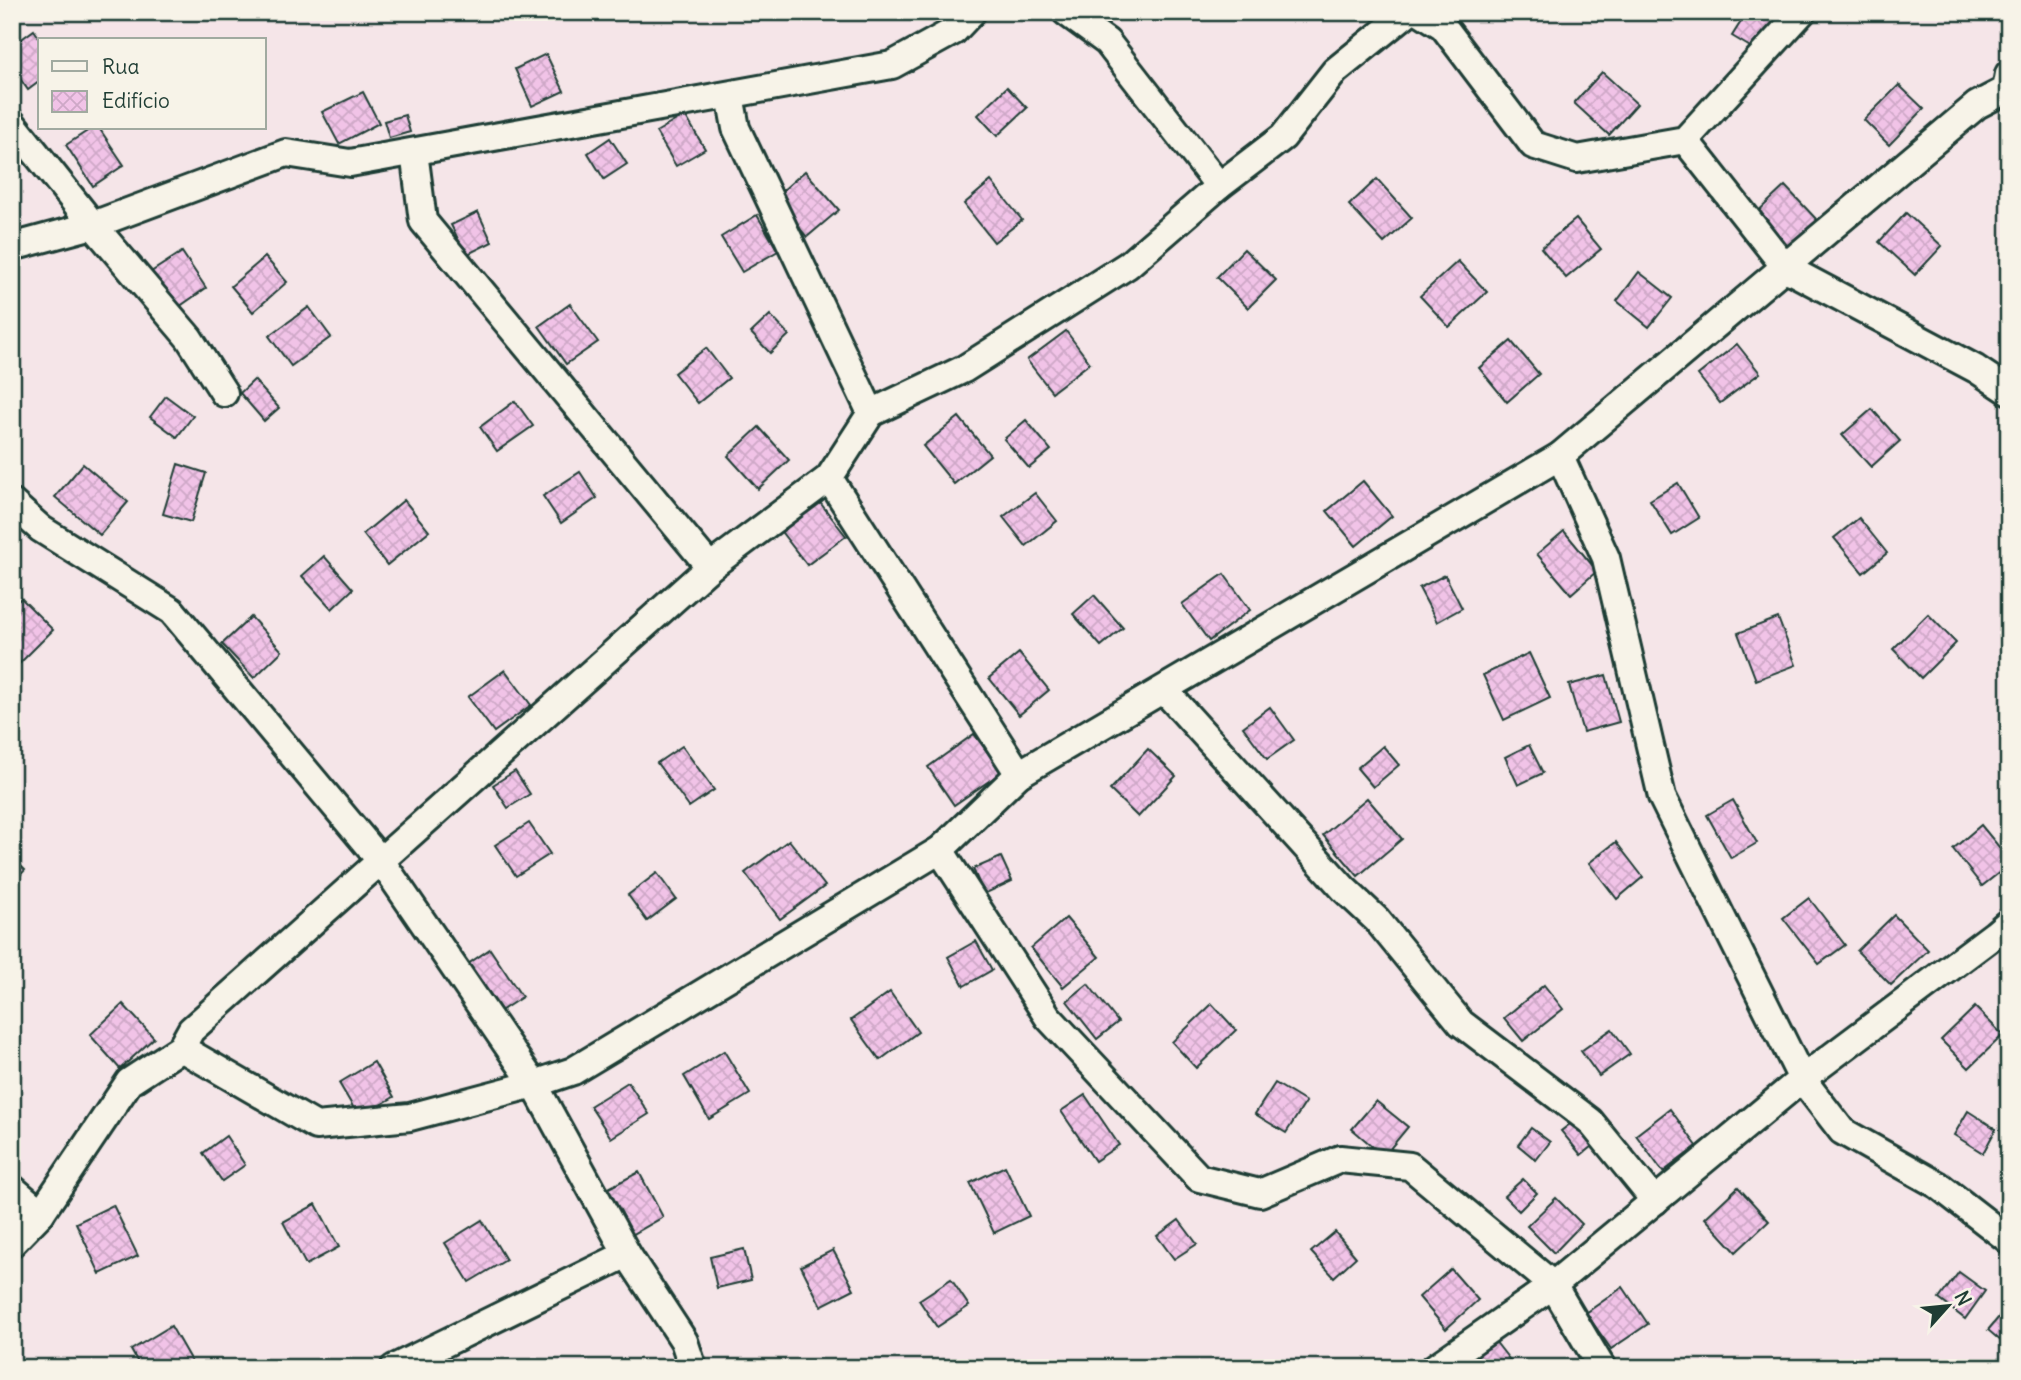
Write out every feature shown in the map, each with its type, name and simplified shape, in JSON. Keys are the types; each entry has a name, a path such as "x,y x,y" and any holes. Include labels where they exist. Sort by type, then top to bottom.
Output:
{"street":[{"path":"12,247 93,225 286,153 350,163 892,65 954,31 972,12"},
{"path":"1066,12 1107,42 1219,186"},
{"path":"12,1244 41,1213 129,1082 181,1048 191,1030 710,568 829,478 871,413 964,369 1128,265 1219,186 1283,137 1335,71 1408,12"},
{"path":"1421,12 1443,26 1533,145 1577,159 1685,141 1802,12"},
{"path":"181,1048 316,1126 410,1117 534,1084 573,1070 940,850 1019,774 1560,456 1978,106 2006,90 2009,74"},
{"path":"730,95 736,128 871,413"},
{"path":"12,122 93,225 190,338 224,393"},
{"path":"1685,141 1786,268 1976,369 2009,391"},
{"path":"414,152 424,222 710,568"},
{"path":"1560,456 1606,558 1662,797 1802,1079 1842,1131 1938,1185 2009,1241"},
{"path":"829,478 1019,774"},
{"path":"12,503 41,528 172,611 381,861 534,1084 627,1254 684,1341 693,1368"},
{"path":"1164,690 1344,889 1377,920 1461,1023 1590,1121 1655,1201"},
{"path":"940,850 1048,1017 1199,1178 1260,1193 1340,1159 1410,1166 1553,1285 1602,1368"},
{"path":"1434,1368 1553,1285 1802,1079 2009,922"},
{"path":"12,1188 41,1213"},
{"path":"394,1368 627,1254"}],"building":[{"path":"1747,12 1781,12 1757,51 1732,36"},
{"path":"34,30 40,38 38,82 28,90 12,67 12,46"},
{"path":"546,54 564,91 532,106 515,69"},
{"path":"1602,72 1637,104 1609,135 1574,103"},
{"path":"1899,85 1924,109 1889,145 1864,120"},
{"path":"1007,87 1027,108 997,136 978,115"},
{"path":"363,92 379,123 339,144 322,112"},
{"path":"405,115 410,132 389,138 384,121"},
{"path":"685,115 705,149 676,166 656,132"},
{"path":"89,130 100,130 124,165 93,186 66,145"},
{"path":"610,138 627,164 604,179 588,153"},
{"path":"805,171 839,210 807,237 774,198"},
{"path":"1377,179 1412,218 1384,243 1349,205"},
{"path":"991,181 1022,220 994,242 964,204"},
{"path":"1785,186 1818,221 1786,251 1753,216"},
{"path":"478,212 492,242 466,255 451,225"},
{"path":"1906,213 1942,246 1915,275 1879,242"},
{"path":"757,215 778,251 742,272 721,237"},
{"path":"1576,219 1601,249 1566,278 1541,248"},
{"path":"1244,249 1276,280 1248,308 1217,277"},
{"path":"182,252 206,288 173,311 148,274"},
{"path":"265,257 287,282 253,312 231,286"},
{"path":"1458,261 1487,292 1449,327 1420,296"},
{"path":"1639,272 1672,298 1649,327 1617,301"},
{"path":"570,304 598,342 566,364 539,326"},
{"path":"309,307 331,337 291,366 269,336"},
{"path":"770,315 789,335 770,353 751,333"},
{"path":"1066,331 1090,363 1052,392 1027,360"},
{"path":"1511,341 1539,374 1507,402 1479,368"},
{"path":"1737,344 1760,373 1720,403 1698,375"},
{"path":"706,348 729,378 698,403 674,373"},
{"path":"254,380 279,408 264,421 240,393"},
{"path":"166,396 193,416 177,437 150,417"},
{"path":"515,401 533,426 497,451 480,427"},
{"path":"1872,409 1900,441 1871,467 1842,435"},
{"path":"959,417 990,455 954,484 923,446"},
{"path":"1026,420 1051,450 1029,468 1004,439"},
{"path":"759,427 789,460 758,489 728,456"},
{"path":"83,464 128,502 100,535 55,497"},
{"path":"178,464 206,473 191,522 163,514"},
{"path":"580,472 597,498 561,523 543,496"},
{"path":"1363,481 1392,516 1356,546 1327,511"},
{"path":"1678,483 1699,518 1672,535 1650,500"},
{"path":"1035,493 1057,521 1026,546 1003,517"},
{"path":"404,500 429,531 387,565 363,534"},
{"path":"818,500 846,536 807,565 779,529"},
{"path":"1859,518 1887,553 1863,573 1834,538"},
{"path":"1564,531 1597,571 1571,594 1537,554"},
{"path":"324,556 353,589 332,609 302,576"},
{"path":"1224,574 1250,610 1209,641 1182,604"},
{"path":"1445,575 1462,608 1437,622 1419,588"},
{"path":"1094,595 1123,628 1101,646 1073,614"},
{"path":"21,598 53,630 18,665 12,659 12,607"},
{"path":"1928,614 1956,643 1921,678 1893,649"},
{"path":"251,617 282,651 254,678 222,644"},
{"path":"1778,618 1796,665 1756,680 1738,633"},
{"path":"1019,653 1049,690 1019,715 989,678"},
{"path":"1529,653 1550,698 1504,720 1483,675"},
{"path":"505,670 531,705 494,732 468,697"},
{"path":"1606,675 1619,722 1583,732 1569,685"},
{"path":"1270,707 1294,740 1267,759 1243,727"},
{"path":"974,734 1002,772 954,805 928,767"},
{"path":"1529,745 1543,773 1518,785 1505,757"},
{"path":"682,746 714,790 689,807 657,763"},
{"path":"1383,746 1399,765 1373,787 1357,768"},
{"path":"1148,749 1176,776 1138,817 1110,790"},
{"path":"515,771 530,794 508,808 493,785"},
{"path":"1367,798 1402,839 1358,876 1323,835"},
{"path":"1733,800 1757,843 1731,858 1707,815"},
{"path":"529,823 550,854 516,876 495,845"},
{"path":"1981,825 2009,859 2009,865 1982,886 1953,849"},
{"path":"789,840 825,886 780,919 745,873"},
{"path":"1616,842 1643,877 1617,899 1589,863"},
{"path":"12,857 25,870 12,884"},
{"path":"1001,857 1012,881 984,894 973,869"},
{"path":"657,873 676,899 647,921 628,895"},
{"path":"1809,898 1845,945 1819,964 1783,918"},
{"path":"1894,915 1928,950 1891,985 1857,951"},
{"path":"1066,918 1099,957 1063,987 1031,948"},
{"path":"976,941 992,970 964,986 948,957"},
{"path":"490,949 522,997 496,1014 465,966"},
{"path":"1088,984 1118,1022 1097,1039 1067,1001"},
{"path":"1544,985 1563,1009 1523,1041 1504,1018"},
{"path":"890,992 918,1032 880,1060 851,1020"},
{"path":"123,1004 154,1038 120,1069 90,1035"},
{"path":"1212,1004 1236,1030 1196,1068 1172,1042"},
{"path":"1975,1007 2003,1035 1969,1068 1941,1040"},
{"path":"1612,1029 1630,1054 1599,1076 1581,1051"},
{"path":"724,1051 750,1094 709,1119 684,1076"},
{"path":"374,1062 394,1097 359,1117 339,1083"},
{"path":"628,1082 649,1114 611,1138 590,1106"},
{"path":"1275,1083 1306,1102 1286,1133 1255,1114"},
{"path":"1085,1095 1119,1145 1095,1161 1061,1111"},
{"path":"1376,1101 1408,1127 1384,1156 1352,1129"},
{"path":"1670,1109 1697,1146 1663,1172 1636,1135"},
{"path":"1968,1111 1996,1129 1983,1153 1954,1135"},
{"path":"1579,1117 1598,1141 1581,1155 1561,1131"},
{"path":"1531,1128 1550,1142 1536,1160 1518,1145"},
{"path":"226,1136 245,1165 222,1181 203,1153"},
{"path":"1005,1166 1029,1216 994,1233 970,1183"},
{"path":"639,1172 663,1217 628,1237 603,1191"},
{"path":"1523,1179 1537,1193 1519,1211 1504,1196"},
{"path":"1738,1187 1769,1221 1736,1252 1705,1218"},
{"path":"1556,1198 1582,1224 1554,1253 1527,1226"},
{"path":"316,1204 339,1247 306,1265 283,1222"},
{"path":"113,1205 138,1256 100,1274 76,1223"},
{"path":"482,1220 506,1260 469,1282 445,1243"},
{"path":"1179,1220 1197,1244 1174,1259 1157,1236"},
{"path":"1335,1232 1356,1257 1334,1277 1311,1252"},
{"path":"744,1249 751,1280 717,1288 710,1257"},
{"path":"833,1250 854,1289 821,1306 801,1266"},
{"path":"1451,1269 1478,1300 1446,1329 1419,1297"},
{"path":"1959,1272 1985,1291 1965,1319 1939,1299"},
{"path":"951,1279 969,1306 937,1327 919,1300"},
{"path":"1623,1287 1648,1324 1611,1349 1586,1313"},
{"path":"2009,1305 2009,1348 1988,1330"},
{"path":"171,1326 195,1368 141,1368 131,1350"},
{"path":"1491,1336 1516,1368 1457,1368 1456,1366"}]}
